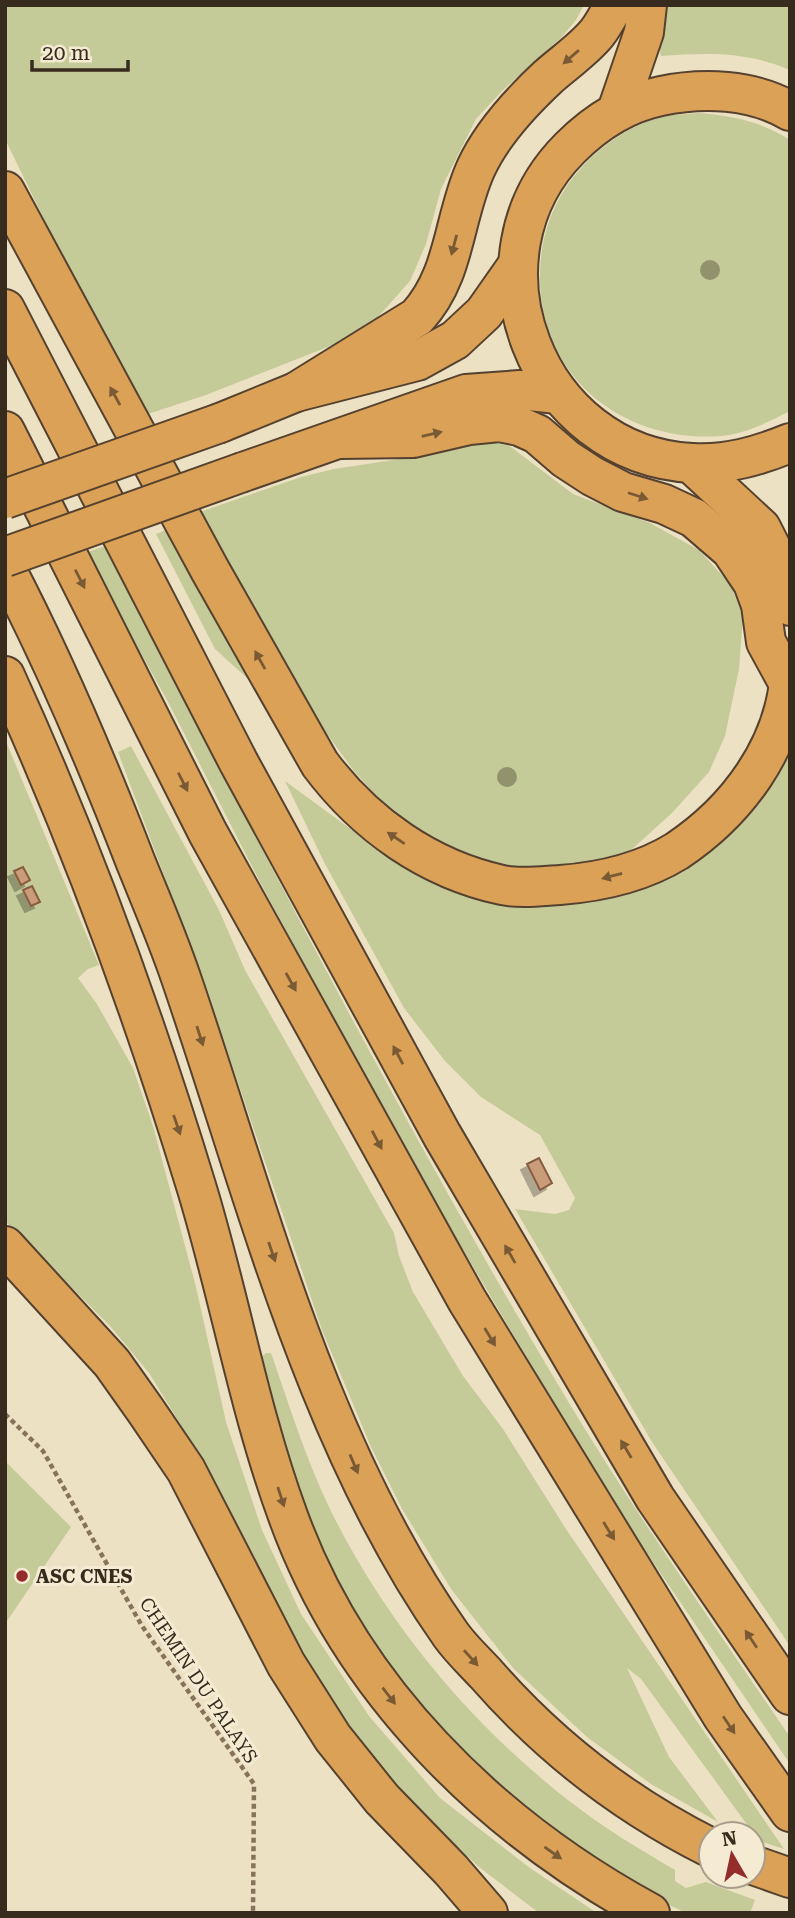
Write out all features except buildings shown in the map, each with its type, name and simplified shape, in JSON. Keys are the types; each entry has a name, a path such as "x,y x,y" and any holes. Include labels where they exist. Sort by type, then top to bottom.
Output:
{"highway":[{"path":"296,392 417,317 428,306 451,256 476,169 492,140 547,78 592,39 614,5"},
{"path":"617,111 644,32 647,5"},
{"path":"790,111 751,96 717,91 683,91 649,98 617,111 585,133 558,160 537,192 523,228 517,266 520,312 534,355 558,394 585,421 617,442 653,456 691,463 726,462 760,455 790,443"},
{"path":"5,191 301,734 341,792 391,835 428,859 465,875 505,886 543,886 580,883 612,876 648,865 675,852 709,827 738,798 763,762 779,727 790,673"},
{"path":"5,499 220,424 296,392 417,361 455,340 484,313 517,266"},
{"path":"5,309 239,763 442,1135 655,1498 790,1695"},
{"path":"5,557 466,394 520,390 558,394"},
{"path":"340,439 413,438 468,425 499,422 519,426 537,435 592,476 623,492 694,518 731,550 753,583 761,605 766,642 789,684"},
{"path":"5,431 208,833 467,1300 716,1705 790,1812"},
{"path":"691,463 761,528 784,573 790,606"},
{"path":"5,567 39,634 111,798 179,971 300,1334 358,1474 401,1559 453,1638 506,1697 559,1749 673,1829 697,1840"},
{"path":"5,676 44,762 115,944 183,1143 214,1244 260,1432 288,1518 313,1575 345,1632 387,1693 429,1745 469,1785 549,1851 608,1890 650,1913"},
{"path":"5,1246 112,1363 140,1401 186,1471 286,1664 333,1738 382,1799 452,1870 488,1913"},
{"path":"452,1870 509,1913"},
{"path":"767,1870 790,1878"}],"path":[{"name":"CHEMIN DU PALAYS","path":"5,1415 43,1451 142,1626 254,1784 253,1913"}],"green space":[{"path":"5,5 584,5 576,20 560,39 503,90 476,119 441,189 426,244 410,281 378,317 343,341 206,395 148,414 84,301 5,139"},
{"path":"658,5 790,5 790,70 742,56 661,56 655,23"},
{"path":"699,113 746,120 790,140 790,411 748,430 730,435 702,437 665,432 630,420 598,401 584,388 565,364 551,337 543,308 540,278 542,248 550,219 563,192 582,167 608,143 639,125 667,116"},
{"path":"503,441 573,494 650,523 699,550 730,584 743,616 739,669 725,736 709,772 672,813 631,850 583,867 520,869 452,851 393,814 354,771 296,691 197,513 301,477 334,469 419,456 474,442"},
{"path":"171,528 258,688 215,649 156,534"},
{"path":"105,546 273,871 447,1192 595,1446 790,1737 790,1764 634,1534 409,1158 261,884 167,700 85,553"},
{"path":"790,725 790,1646 652,1442 515,1209 555,1214 569,1210 575,1198 540,1135 481,1097 445,1061 404,1008 325,864 285,781 404,868 455,893 505,906 557,906 605,898"},
{"path":"5,739 99,965 88,969 78,978 97,1004 133,1068 153,1126 196,1287 226,1422 262,1530 301,1614 369,1716 440,1798 530,1868 597,1913 539,1913 479,1867 416,1809 354,1737 308,1674 229,1523 211,1474 149,1373 110,1326 5,1221"},
{"path":"131,746 219,910 245,970 394,1233 399,1256 413,1292 463,1376 503,1429 566,1529 764,1820 744,1820 641,1679 627,1668 669,1757 716,1820 651,1784 587,1737 514,1669 451,1589 402,1509 371,1447 322,1330 206,988 118,752"},
{"path":"266,1353 271,1353 312,1469 351,1549 403,1629 463,1703 497,1738 568,1800 675,1870 675,1881 686,1888 697,1885 697,1890 728,1890 755,1900 750,1913 686,1913 669,1905 591,1862 471,1765 383,1657 350,1605 319,1545 296,1490 259,1359"},
{"name":"ASC CNES","path":"5,1461 71,1527 5,1624"},
{"path":"767,1824 784,1849 767,1844"}],"place":[{"name":"ASC CNES","path":"22,1576"}]}
